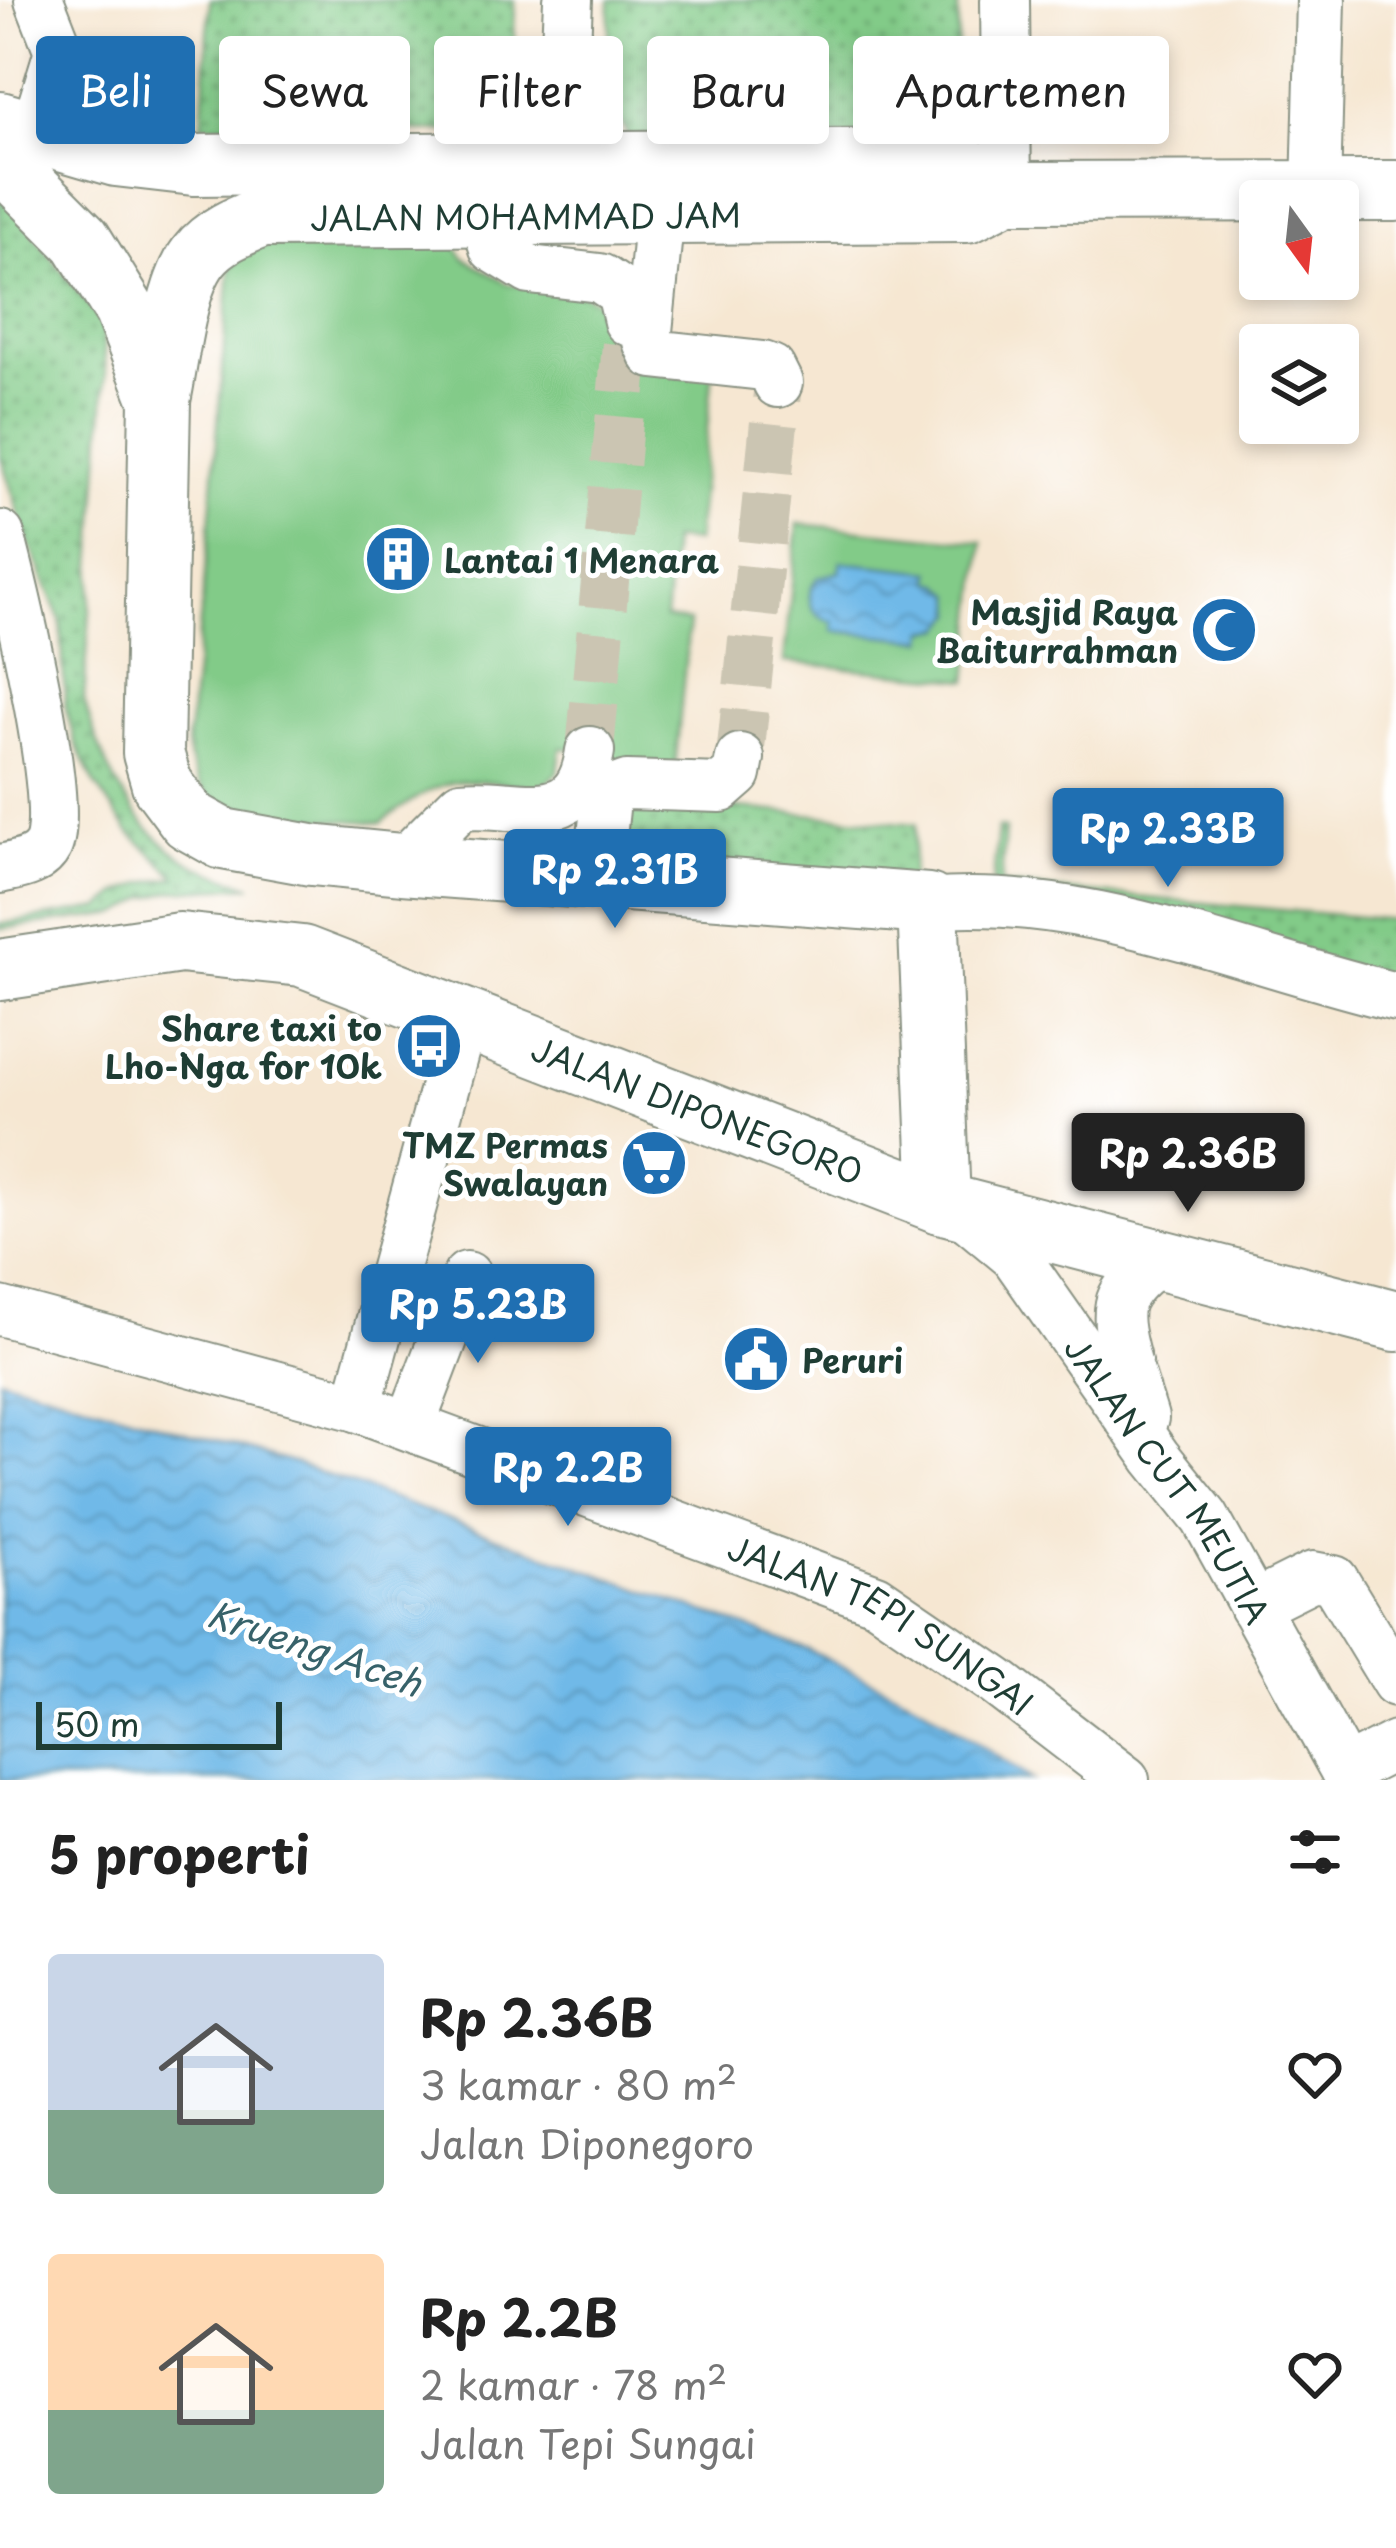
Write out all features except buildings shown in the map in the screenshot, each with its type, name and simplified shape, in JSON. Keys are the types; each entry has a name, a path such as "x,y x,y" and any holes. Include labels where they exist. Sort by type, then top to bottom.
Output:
{"main road":[{"name":"JALAN MOHAMMAD JAM","path":"11,138 116,156 484,190 660,214 967,212 1007,192 1239,191"},
{"path":"11,138 124,309 160,400 153,753 162,784 189,820 223,839 310,855 928,904 947,1204"},
{"name":"JALAN MOHAMMAD JAM","path":"160,400 182,294 199,257 230,229 262,217 484,190 561,161 932,158 959,164 1007,192"},
{"name":"JALAN MOHAMMAD JAM","path":"1359,191 1396,191"},
{"path":"302,956 310,855"},
{"name":"JALAN DIPONEGORO","path":"0,970 179,943 302,956 947,1204 1396,1321"}],"street":[{"path":"11,138 59,51 39,0"},
{"path":"561,161 568,0"},
{"path":"1005,0 1007,192"},
{"path":"1316,180 1321,0"},
{"path":"484,190 494,248 530,270 601,278 621,292 628,321"},
{"path":"660,214 647,341 653,354 763,366 771,369 778,383"},
{"path":"0,535 22,614 49,776 50,817 47,848 32,862 0,868"},
{"path":"402,864 461,806 561,805 575,795 586,775 590,751"},
{"path":"597,881 606,800 613,790 627,785 721,788 737,774 740,758"},
{"path":"928,904 985,902 1144,926 1396,997"},
{"path":"357,1407 463,1021"},
{"name":"JALAN CUT MEUTIA","path":"947,1204 1015,1256 1156,1457 1205,1518 1347,1776"},
{"path":"1156,1457 1117,1316 1122,1298 1138,1276 1161,1257"},
{"path":"410,1426 467,1276"},
{"name":"JALAN TEPI SUNGAI","path":"0,1311 357,1407 876,1599 995,1681 1125,1780"},
{"path":"1253,1606 1312,1576 1334,1580 1396,1682"},
{"path":"1347,1776 1396,1745"}],"green space":[{"path":"210,0 515,0 514,36 434,36 434,131 410,130 410,36 219,36 219,125 202,125"},
{"path":"610,0 958,0 958,36 853,36 853,136 829,137 829,36 647,36 647,142 631,142 623,126 623,36 609,36"},
{"path":"0,191 102,323 106,373 84,700 99,747 121,792 169,848 197,866 252,886 172,891 146,898 120,914 0,929 0,924 101,908 144,883 177,877 128,831 94,782 75,742 65,705 61,622 0,454"},
{"path":"268,243 454,244 464,258 508,284 578,291 713,369 696,542 672,540 665,619 689,622 674,778 610,774 599,751 561,748 558,772 542,788 456,782 423,794 381,823 242,809 210,796 200,785 187,744 230,269 242,252"},
{"path":"798,524 983,542 968,680 784,662"},
{"path":"631,798 916,824 911,882 607,853"},
{"path":"998,828 1005,829 1001,885 1396,920 1396,995 992,893"}],"water":[{"path":"841,562 932,572 931,581 954,595 955,614 944,628 926,631 925,640 833,631 834,622 814,611 810,598 819,577 840,572"},
{"name":"Krueng Aceh","path":"0,1378 293,1463 806,1649 922,1705 1032,1780 0,1780"}],"tunnel":[{"path":"590,751 628,321"},
{"path":"740,758 778,383"}],"place":[{"name":"Lantai 1 Menara","path":"398,559"},
{"name":"Masjid Raya Baiturrahman","path":"1224,630"},
{"name":"Share taxi to Lho-Nga for 10k","path":"429,1046"},
{"name":"TMZ Permas Swalayan","path":"654,1163"},
{"name":"Peruri","path":"756,1359"}]}
